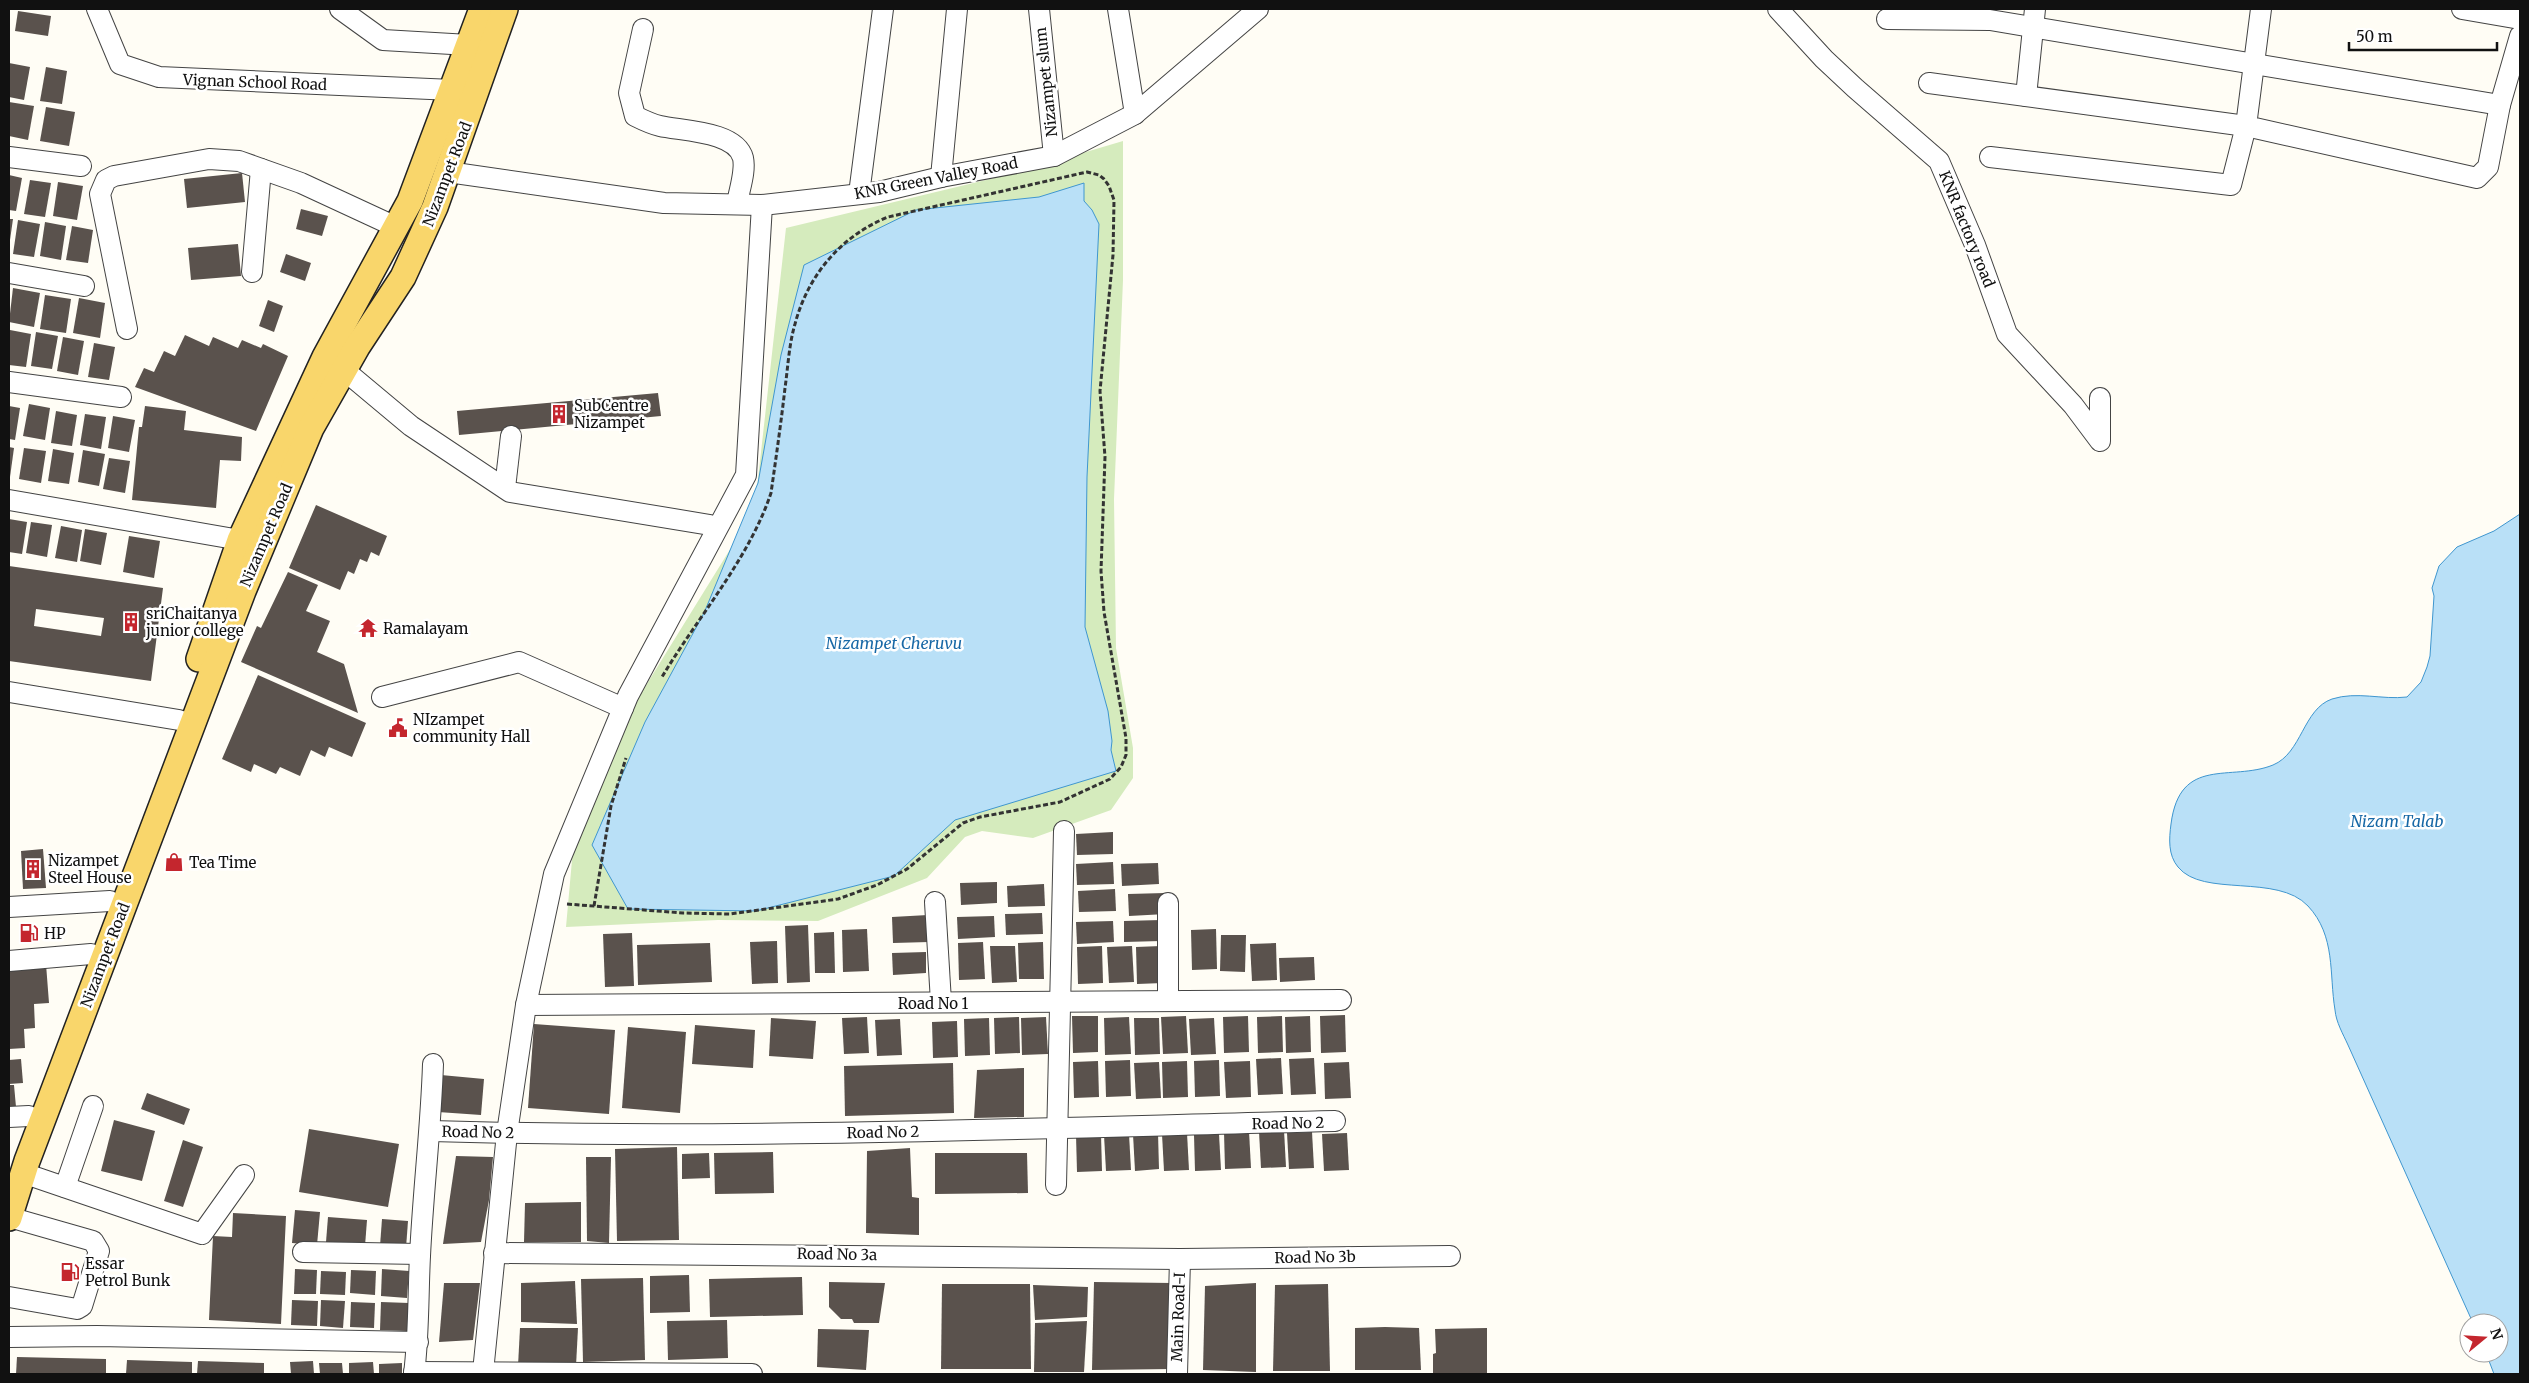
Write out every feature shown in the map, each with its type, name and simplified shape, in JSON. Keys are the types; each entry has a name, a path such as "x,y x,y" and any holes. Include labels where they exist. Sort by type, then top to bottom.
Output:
{"main road":[{"name":"Nizampet Road","path":"9,1218 16,1177 19,1117 99,943 110,901 179,720 240,540 325,357 410,201 482,9"},
{"name":"Nizampet Road","path":"16,1177 99,943 310,428 403,277 435,207 505,9"},
{"path":"364,285 387,301"}],"street":[{"name":"Vignan School Road","path":"97,9 120,64 159,77 453,90"},
{"path":"340,9 383,40 469,44"},
{"path":"859,194 883,9"},
{"path":"941,176 957,9"},
{"name":"Nizampet slum","path":"1039,9 1054,156"},
{"path":"1118,9 1135,114"},
{"name":"KNR Green Valley Road","path":"448,172 664,203 762,205 878,192 941,176 1054,156 1135,114 1258,9"},
{"name":"KNR factory road","path":"1778,9 1830,65 1939,161 1975,245 2008,334 2073,405 2100,441 2100,398"},
{"path":"1990,156 2231,186 2246,126 2261,9"},
{"path":"2462,9 2520,19"},
{"path":"2026,96 2034,18"},
{"path":"1887,20 2034,18 2254,62 2500,105"},
{"path":"643,29 629,93 635,116 660,126 724,138 734,144 739,149 743,160 737,204"},
{"path":"1929,83 2246,126 2477,178 2488,167 2500,105 2520,36"},
{"path":"9,158 81,166"},
{"path":"127,329 100,194 106,180 114,176 209,159 239,161 301,183 396,226"},
{"path":"252,272 261,170"},
{"path":"483,1372 507,1133 526,1005 554,874 624,708 746,475 762,205"},
{"path":"9,273 84,286"},
{"path":"344,370 411,426 510,492 710,525"},
{"path":"9,382 121,397"},
{"path":"505,488 511,436"},
{"path":"9,500 240,540"},
{"path":"382,697 519,662 624,708"},
{"path":"9,692 179,720"},
{"path":"1056,1186 1064,831"},
{"path":"9,907 110,901"},
{"path":"935,902 941,1002"},
{"path":"1168,903 1168,1001"},
{"path":"9,962 99,943"},
{"name":"Road No 1","path":"526,1005 1341,1000"},
{"path":"433,1064 431,1131 420,1254 418,1342 414,1373 752,1374"},
{"path":"65,1187 93,1106"},
{"name":"Road No 2","path":"431,1131 507,1133 825,1133 1335,1121"},
{"path":"16,1177 65,1187 202,1234 244,1175"},
{"path":"9,1218 93,1241 99,1251 82,1306 77,1309 9,1297"},
{"path":"303,1252 420,1254"},
{"name":"Road No 3a","path":"494,1253 1180,1259"},
{"name":"Road No 3b","path":"1180,1259 1450,1256"},
{"name":"Main Road-I","path":"1177,1374 1180,1259"},
{"path":"9,1337 97,1336 418,1342"}],"path":[{"path":"548,902 683,913 730,914 838,899 877,885 907,869 963,823 980,816 1060,802 1110,779 1120,767 1126,756 1126,738 1104,612 1101,572 1105,457 1100,391 1113,255 1114,200 1109,186 1099,175 1087,172 888,217 864,228 833,254 817,273 803,298 794,326 771,493 766,509 737,561 659,684"},
{"path":"594,906 611,806 628,750"}],"green space":[{"name":"Nizampet Cheruvu","path":"1123,141 1123,280 1114,499 1116,648 1133,748 1133,778 1111,810 1033,838 982,831 965,837 927,878 818,921 718,920 566,927 573,849 632,708 734,543 757,488 786,228 1015,173"}],"water":[{"name":"Nizampet Cheruvu","path":"1084,183 1084,201 1092,210 1099,224 1087,477 1085,627 1108,711 1112,741 1111,750 1116,771 955,820 894,876 756,911 628,909 592,845 645,722 704,613 758,483 781,355 804,265 916,210 1039,197"},
{"name":"Nizam Talab","path":"2520,514 2520,1374 2494,1374 2490,1363 2509,1363 2509,1313 2468,1313 2338,1023 2333,996 2330,956 2323,930 2317,918 2308,906 2295,896 2278,890 2204,882 2189,876 2178,867 2172,857 2170,847 2171,824 2176,802 2185,788 2196,779 2210,775 2257,770 2273,765 2283,759 2290,751 2308,721 2322,704 2332,699 2351,696 2407,697 2421,682 2430,656 2434,596 2432,588 2439,566 2457,547 2494,531"}],"building":[{"path":"18,11 51,16 48,36 15,31"},
{"path":"9,63 30,67 24,100 9,97"},
{"path":"46,67 67,71 62,104 40,101"},
{"path":"9,102 34,106 28,140 9,136"},
{"path":"46,107 75,112 69,146 40,141"},
{"path":"242,173 245,202 187,208 184,179"},
{"path":"9,175 22,178 16,211 9,210"},
{"path":"30,180 51,183 45,217 24,214"},
{"path":"58,182 83,186 77,220 53,216"},
{"path":"301,209 328,216 322,236 296,229"},
{"path":"9,219 13,219 10,240 9,240"},
{"path":"18,220 40,224 34,257 13,254"},
{"path":"45,222 66,226 61,260 40,256"},
{"path":"72,226 93,230 88,263 66,260"},
{"path":"238,244 241,276 191,280 188,248"},
{"path":"286,254 311,263 305,281 280,272"},
{"path":"13,288 40,293 34,327 9,322"},
{"path":"45,295 71,299 66,333 40,329"},
{"path":"79,298 105,303 100,338 73,333"},
{"path":"268,300 283,306 274,332 259,326"},
{"path":"10,330 31,334 26,367 9,365"},
{"path":"36,332 58,336 52,369 31,366"},
{"path":"185,335 209,346 213,337 238,348 242,340 261,348 263,344 288,356 256,431 135,387 144,368 154,372 164,351 175,356"},
{"path":"63,337 84,341 78,375 57,371"},
{"path":"94,343 115,347 109,380 88,377"},
{"name":"SubCentre Nizampet","path":"658,393 661,416 459,435 457,411"},
{"path":"29,404 50,408 45,440 23,436"},
{"path":"9,406 20,408 15,440 9,439"},
{"path":"145,406 186,411 184,430 242,437 241,461 220,460 216,508 132,500 139,427 142,427"},
{"path":"56,411 77,415 72,446 51,443"},
{"path":"85,414 106,417 101,449 80,445"},
{"path":"113,416 135,420 129,452 108,448"},
{"path":"9,447 14,448 10,477 9,477"},
{"path":"24,448 46,451 41,483 19,479"},
{"path":"53,449 74,453 69,484 48,481"},
{"path":"83,450 105,454 99,486 78,482"},
{"path":"109,458 130,461 125,493 103,489"},
{"path":"316,505 387,536 379,556 371,552 367,562 360,559 354,574 348,571 340,590 289,568"},
{"path":"9,519 27,522 22,554 9,552"},
{"path":"31,522 52,525 47,557 26,553"},
{"path":"61,526 82,530 77,562 55,558"},
{"path":"85,529 107,533 101,565 80,561"},
{"path":"129,536 160,541 154,578 123,572"},
{"name":"sriChaitanya junior college","path":"9,566 163,588 151,681 9,661","holes":["36,609 104,618 101,636 34,626"]},
{"path":"288,572 318,585 306,611 330,621 317,652 344,664 358,713 241,662 257,626 261,628"},
{"path":"258,675 366,723 352,757 329,747 325,757 311,750 300,776 280,767 276,774 254,764 251,772 222,759"},
{"path":"1113,832 1113,854 1077,855 1076,834"},
{"name":"Nizampet Steel House","path":"43,849 46,888 23,889 21,851"},
{"path":"1113,862 1114,884 1077,885 1076,864"},
{"path":"1158,863 1159,884 1122,886 1121,864"},
{"path":"997,882 997,903 961,905 960,883"},
{"path":"1044,884 1045,906 1008,907 1007,886"},
{"path":"1115,889 1116,911 1079,912 1078,891"},
{"path":"1165,893 1166,914 1129,916 1128,894"},
{"path":"1042,913 1043,934 1006,935 1005,914"},
{"path":"928,915 929,942 893,943 892,917"},
{"path":"994,916 995,937 958,939 957,917"},
{"path":"1161,920 1161,941 1124,942 1124,921"},
{"path":"1113,921 1114,942 1077,944 1076,922"},
{"path":"808,925 810,982 787,983 785,926"},
{"path":"867,929 869,971 843,972 842,930"},
{"path":"1216,929 1217,969 1192,970 1191,930"},
{"path":"834,932 835,973 815,973 814,933"},
{"path":"632,933 634,986 605,987 603,934"},
{"path":"1221,935 1246,935 1245,972 1220,971"},
{"path":"777,941 778,983 752,984 750,942"},
{"path":"983,942 985,979 959,980 958,943"},
{"path":"1043,942 1044,979 1019,979 1018,943"},
{"path":"710,943 712,982 638,985 637,945"},
{"path":"1276,943 1277,980 1252,981 1250,944"},
{"path":"990,946 1015,946 1017,982 992,983"},
{"path":"1102,946 1103,983 1078,984 1077,947"},
{"path":"1132,946 1134,982 1109,983 1107,947"},
{"path":"1161,946 1163,983 1137,984 1136,947"},
{"path":"926,952 926,973 893,975 892,953"},
{"path":"1314,957 1315,980 1280,982 1279,958"},
{"path":"46,964 49,1003 34,1004 35,1028 24,1029 25,1048 9,1049 9,971"},
{"path":"1345,1015 1346,1052 1321,1053 1320,1016"},
{"path":"1072,1016 1098,1016 1098,1052 1073,1053"},
{"path":"1186,1016 1188,1053 1163,1054 1161,1017"},
{"path":"1248,1016 1249,1052 1224,1053 1223,1017"},
{"path":"1282,1016 1283,1052 1258,1053 1257,1017"},
{"path":"1310,1016 1311,1052 1286,1053 1285,1017"},
{"path":"867,1017 869,1053 844,1054 842,1018"},
{"path":"1019,1017 1020,1053 995,1054 994,1018"},
{"path":"1046,1017 1048,1054 1022,1055 1021,1018"},
{"path":"1129,1017 1131,1054 1105,1055 1104,1018"},
{"path":"771,1018 816,1021 813,1059 769,1056"},
{"path":"989,1018 990,1055 965,1056 964,1019"},
{"path":"1134,1018 1159,1018 1160,1054 1135,1055"},
{"path":"1214,1018 1216,1054 1191,1055 1189,1019"},
{"path":"900,1019 902,1055 877,1056 875,1020"},
{"path":"957,1021 958,1057 933,1058 932,1022"},
{"path":"534,1024 615,1030 609,1114 528,1108"},
{"path":"695,1025 755,1030 753,1068 692,1064"},
{"path":"628,1027 686,1032 680,1113 622,1108"},
{"path":"1281,1058 1283,1094 1258,1095 1256,1059"},
{"path":"1314,1058 1316,1094 1291,1095 1289,1059"},
{"path":"21,1059 23,1083 9,1084 9,1060"},
{"path":"1130,1060 1131,1096 1106,1097 1105,1061"},
{"path":"1219,1060 1220,1096 1195,1097 1194,1061"},
{"path":"1098,1061 1099,1097 1074,1098 1073,1062"},
{"path":"1187,1061 1188,1097 1163,1098 1162,1062"},
{"path":"1250,1061 1251,1097 1226,1098 1224,1062"},
{"path":"1159,1062 1161,1098 1136,1099 1134,1063"},
{"path":"1349,1062 1351,1098 1325,1099 1324,1063"},
{"path":"953,1063 954,1113 845,1116 844,1066"},
{"path":"1024,1068 1024,1117 974,1118 977,1070"},
{"path":"441,1075 484,1079 481,1115 438,1112"},
{"path":"9,1085 14,1085 16,1107 9,1108"},
{"path":"147,1093 190,1109 184,1125 141,1109"},
{"path":"114,1120 155,1131 142,1181 101,1171"},
{"path":"309,1129 399,1144 388,1207 299,1192"},
{"path":"1284,1130 1286,1167 1261,1168 1259,1132"},
{"path":"1249,1131 1251,1168 1225,1169 1224,1132"},
{"path":"1312,1132 1314,1168 1289,1169 1287,1133"},
{"path":"1158,1133 1159,1169 1135,1171 1133,1134"},
{"path":"1187,1133 1189,1170 1164,1171 1162,1134"},
{"path":"1347,1133 1349,1170 1324,1171 1322,1134"},
{"path":"1101,1134 1102,1171 1077,1172 1076,1135"},
{"path":"1129,1134 1131,1170 1106,1171 1104,1135"},
{"path":"1219,1134 1221,1170 1195,1171 1194,1135"},
{"path":"183,1140 203,1147 183,1207 164,1201"},
{"path":"677,1147 679,1240 617,1241 615,1149"},
{"path":"910,1148 912,1197 919,1198 919,1235 866,1233 867,1151"},
{"path":"773,1152 774,1193 715,1194 714,1153"},
{"path":"709,1153 710,1178 682,1179 682,1154"},
{"path":"935,1153 1027,1153 1028,1193 935,1194"},
{"path":"456,1156 493,1157 489,1200 481,1242 443,1244"},
{"path":"586,1157 611,1157 609,1243 587,1241"},
{"path":"581,1202 581,1242 524,1242 525,1203"},
{"path":"295,1210 320,1212 317,1245 292,1243"},
{"path":"233,1213 286,1216 281,1324 209,1320 213,1236 232,1237"},
{"path":"328,1217 367,1220 365,1246 326,1242"},
{"path":"382,1219 408,1221 406,1248 380,1246"},
{"path":"295,1269 317,1270 316,1294 294,1294"},
{"path":"382,1269 409,1271 407,1298 381,1296"},
{"path":"351,1270 376,1271 375,1295 350,1293"},
{"path":"321,1271 346,1272 345,1295 320,1294"},
{"path":"689,1275 690,1312 650,1313 650,1276"},
{"path":"802,1277 803,1315 710,1317 709,1279"},
{"path":"643,1278 645,1360 583,1362 581,1279"},
{"path":"575,1281 577,1324 521,1322 521,1283"},
{"path":"829,1282 885,1283 879,1323 854,1323 852,1319 841,1319 829,1307"},
{"path":"1094,1282 1172,1283 1172,1369 1092,1370"},
{"path":"444,1283 480,1283 473,1340 439,1342"},
{"path":"1256,1283 1256,1372 1203,1370 1205,1286"},
{"path":"942,1284 1030,1284 1031,1369 941,1369"},
{"path":"1328,1284 1330,1371 1273,1371 1275,1285"},
{"path":"1033,1285 1088,1287 1087,1317 1035,1320"},
{"path":"292,1300 318,1301 317,1326 291,1325"},
{"path":"321,1300 345,1301 343,1328 320,1326"},
{"path":"351,1302 375,1303 374,1328 350,1327"},
{"path":"381,1302 409,1303 407,1331 380,1330"},
{"path":"727,1320 728,1358 668,1360 667,1321"},
{"path":"1087,1321 1084,1372 1034,1372 1035,1323"},
{"path":"520,1328 578,1328 576,1366 518,1366"},
{"path":"1355,1328 1419,1328 1421,1370 1355,1370"},
{"path":"1487,1328 1487,1373 1433,1373 1433,1354 1436,1353 1435,1329"},
{"path":"818,1329 869,1330 866,1370 817,1367"},
{"path":"17,1357 106,1359 106,1374 16,1374"},
{"path":"127,1360 192,1362 192,1374 126,1374"},
{"path":"198,1361 264,1363 264,1374 197,1374"},
{"path":"313,1361 314,1374 291,1374 290,1362"},
{"path":"373,1362 374,1374 349,1374 349,1363"},
{"path":"319,1363 342,1363 343,1374 320,1374"},
{"path":"402,1363 402,1374 379,1374 379,1364"}],"place":[{"name":"SubCentre Nizampet","path":"559,414"},
{"name":"sriChaitanya junior college","path":"131,622"},
{"name":"Ramalayam","path":"368,628"},
{"name":"NIzampet community Hall","path":"398,728"},
{"name":"Tea Time","path":"174,862"},
{"name":"Nizampet Steel House","path":"33,869"},
{"name":"HP","path":"29,933"},
{"name":"Essar Petrol Bunk","path":"70,1272"}]}
